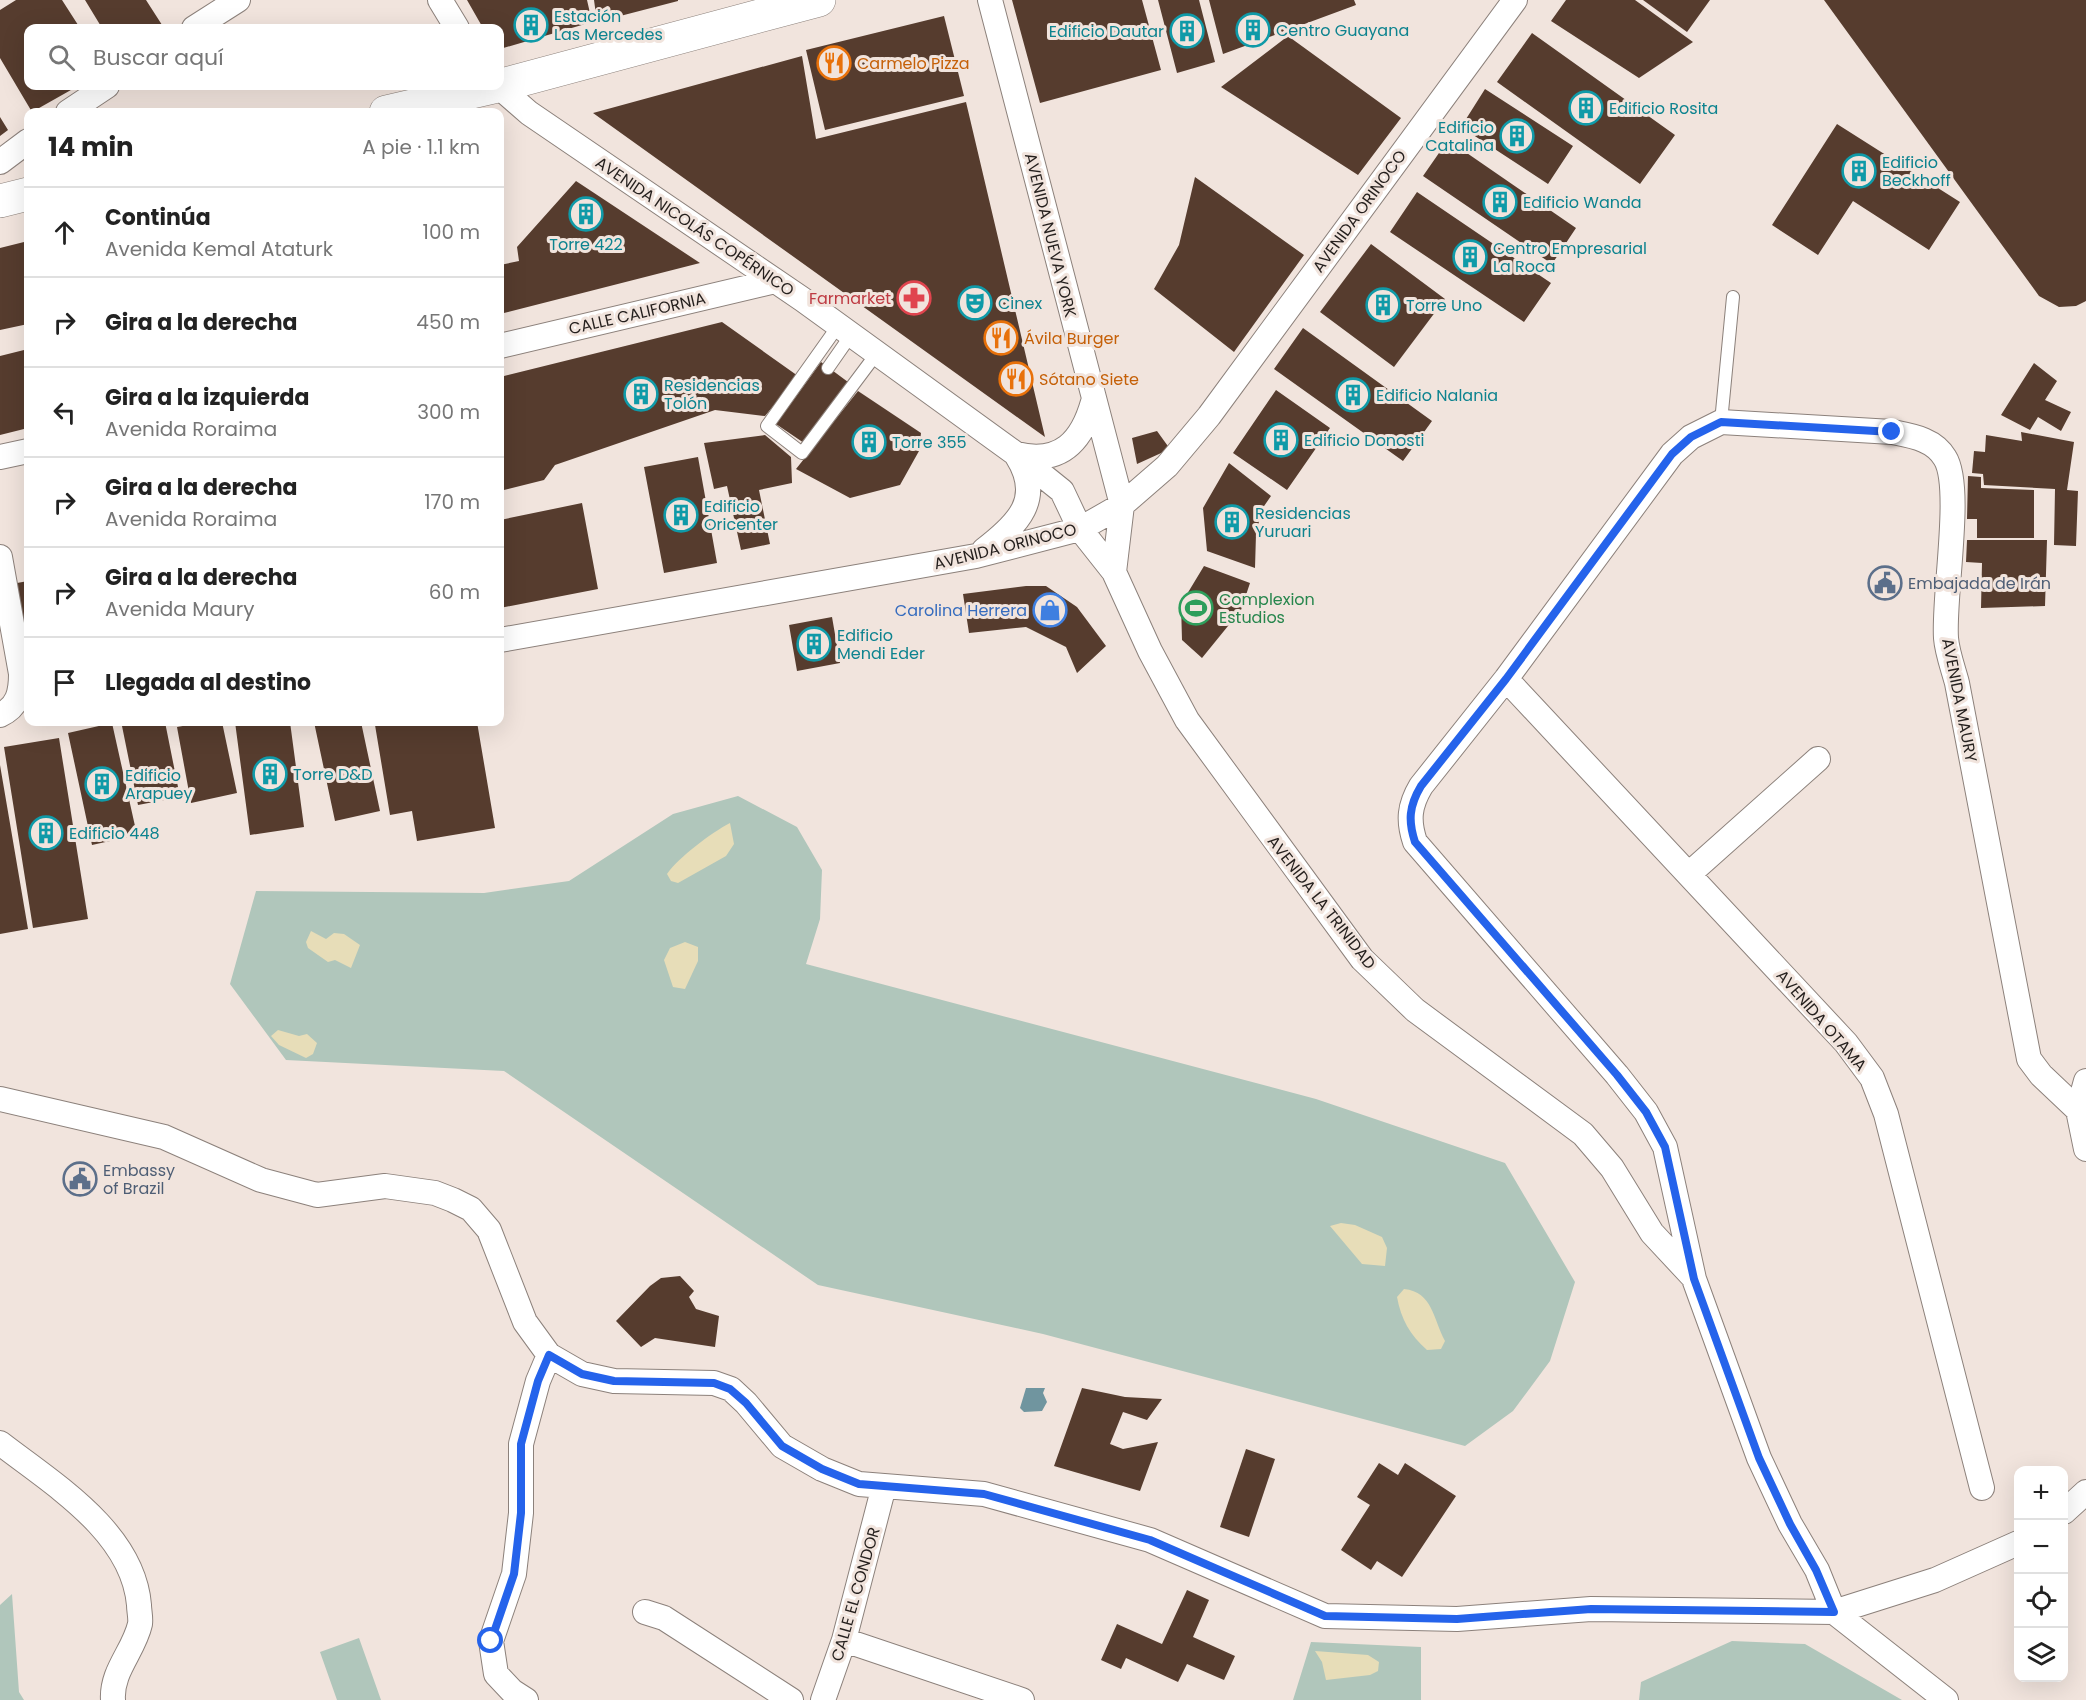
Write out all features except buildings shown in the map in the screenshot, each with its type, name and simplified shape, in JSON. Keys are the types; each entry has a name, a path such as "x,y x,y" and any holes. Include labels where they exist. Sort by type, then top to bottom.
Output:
{"street":[{"path":"200,24 238,0"},
{"path":"440,0 455,24"},
{"path":"504,84 819,0"},
{"name":"AVENIDA NUEVA YORK","path":"990,0 1122,505"},
{"name":"AVENIDA ORINOCO","path":"504,639 976,556 1080,529 1122,505 1167,466 1209,416 1515,0"},
{"path":"74,108 101,90"},
{"path":"403,108 481,90"},
{"name":"AVENIDA NICOLÁS COPÉRNICO","path":"503,90 529,113 775,281 1016,454 1062,491 1080,529"},
{"path":"0,162 24,144"},
{"path":"0,201 24,195"},
{"name":"CALLE CALIFORNIA","path":"504,345 775,281"},
{"path":"1016,454 1037,457 1061,452 1080,434 1094,402"},
{"path":"1721,422 1691,437 1672,454 1506,679 1421,786 1414,798 1410,826 1415,842 1617,1075 1646,1112 1665,1147 1694,1279 1759,1458 1790,1524 1816,1570 1834,1612 1946,1700"},
{"name":"AVENIDA MAURY","path":"1721,422 1892,432 1920,438 1937,448 1946,459 1953,493 1946,639 1957,683 2029,1059 2041,1075 2078,1110"},
{"path":"0,457 24,452"},
{"path":"976,556 1015,524 1028,498 1029,483 1026,469 1016,454"},
{"path":"1114,573 1122,505"},
{"name":"AVENIDA LA TRINIDAD","path":"1080,529 1114,573 1150,651 1187,720 1362,958 1415,1010 1583,1134 1612,1168 1652,1233 1694,1279"},
{"path":"0,557 24,673"},
{"name":"AVENIDA OTAMA","path":"1506,679 1846,1043 1872,1078 1887,1114 1982,1488"},
{"path":"0,715 12,708 24,681"},
{"path":"1689,874 1818,759"},
{"path":"2086,1082 2078,1110 2086,1149"},
{"path":"0,1099 164,1137 261,1180 317,1195 385,1186 435,1193 453,1200 471,1209 489,1230 525,1322 549,1355 582,1374 614,1381 714,1383 730,1389 746,1403 782,1446 822,1469 859,1484 984,1494 1150,1540 1325,1616 1457,1619 1591,1609 1834,1612 1935,1580 2014,1545"},
{"path":"526,1700 512,1691 496,1674 491,1641 514,1574 521,1513 521,1444 538,1381 549,1355"},
{"path":"0,1443 82,1508 125,1561 138,1589 140,1623 112,1685 113,1700"},
{"name":"CALLE EL CONDOR","path":"823,1700 844,1640 884,1486"},
{"path":"2068,1508 2086,1492"},
{"path":"645,1612 664,1618 791,1700"},
{"path":"844,1640 1022,1700"}],"lane":[{"path":"1721,422 1733,297"},
{"path":"845,331 767,426 802,453 877,353"},
{"path":"828,368 845,331"}],"green space":[{"path":"738,796 797,827 822,870 820,919 806,964 1316,1099 1505,1163 1575,1282 1550,1361 1513,1411 1465,1446 1043,1334 818,1285 504,1071 286,1060 230,984 256,891 484,893 569,881 673,814"},
{"path":"12,1594 19,1692 24,1700 0,1700 0,1605"},
{"path":"359,1638 381,1700 337,1700 320,1652"},
{"path":"1732,1641 1805,1644 1902,1700 1639,1700 1641,1682"},
{"path":"1311,1642 1421,1647 1421,1700 1293,1700"}],"sand":[{"path":"730,823 734,844 726,856 678,883 671,881 667,874 679,860"},
{"path":"311,931 326,939 334,933 344,934 360,945 351,968 335,960 328,962 308,948 306,942"},
{"path":"685,942 698,947 698,961 685,989 673,987 664,960 670,948"},
{"path":"278,1030 299,1036 307,1034 317,1043 313,1054 306,1058 279,1045 271,1036"},
{"path":"1341,1223 1355,1225 1382,1237 1387,1248 1385,1266 1362,1264 1330,1226"},
{"path":"1404,1289 1414,1291 1427,1301 1445,1341 1441,1349 1427,1350 1407,1326 1397,1297"},
{"path":"1315,1651 1368,1655 1379,1662 1378,1671 1370,1675 1326,1680 1322,1662"}],"water":[{"path":"1026,1388 1045,1388 1043,1393 1047,1402 1042,1411 1024,1412 1020,1408"}],"place":[{"name":"Estación Las Mercedes","path":"531,25"},
{"name":"Centro Guayana","path":"1253,30"},
{"name":"Edificio Dautar","path":"1187,31"},
{"name":"Carmelo Pizza","path":"834,63"},
{"name":"Edificio Rosita","path":"1586,108"},
{"name":"Edificio Catalina","path":"1517,136"},
{"name":"Edificio Beckhoff","path":"1859,171"},
{"name":"Edificio Wanda","path":"1500,202"},
{"name":"Torre 422","path":"586,214"},
{"name":"Centro Empresarial La Roca","path":"1470,257"},
{"name":"Farmarket","path":"914,298"},
{"name":"Cinex","path":"975,303"},
{"name":"Torre Uno","path":"1383,305"},
{"name":"Ávila Burger","path":"1001,338"},
{"name":"Sótano Siete","path":"1016,379"},
{"name":"Residencias Tolón","path":"641,394"},
{"name":"Edificio Nalania","path":"1353,395"},
{"name":"Edificio Donosti","path":"1281,440"},
{"name":"Torre 355","path":"869,442"},
{"name":"Edificio Oricenter","path":"681,515"},
{"name":"Residencias Yuruari","path":"1232,522"},
{"name":"Embajada de Irán","path":"1885,583"},
{"name":"Complexion Estudios","path":"1196,608"},
{"name":"Carolina Herrera","path":"1050,610"},
{"name":"Edificio Mendi Eder","path":"814,644"},
{"name":"Torre D&D","path":"270,774"},
{"name":"Edificio Arapuey","path":"102,784"},
{"name":"Edificio 448","path":"46,833"},
{"name":"Embassy of Brazil","path":"80,1179"}],"route":[{"path":"491,1641 514,1574 521,1513 521,1444 538,1381 549,1355 582,1374 614,1381 664,1384 714,1383 730,1389 746,1403 782,1446 822,1469 859,1484 984,1494 1150,1540 1325,1616 1457,1619 1591,1609 1834,1612 1816,1570 1790,1524 1759,1458 1694,1279 1665,1147 1646,1112 1617,1075 1415,842 1410,826 1410,813 1414,798 1421,786 1506,679 1672,454 1691,437 1721,422 1892,432"}]}
